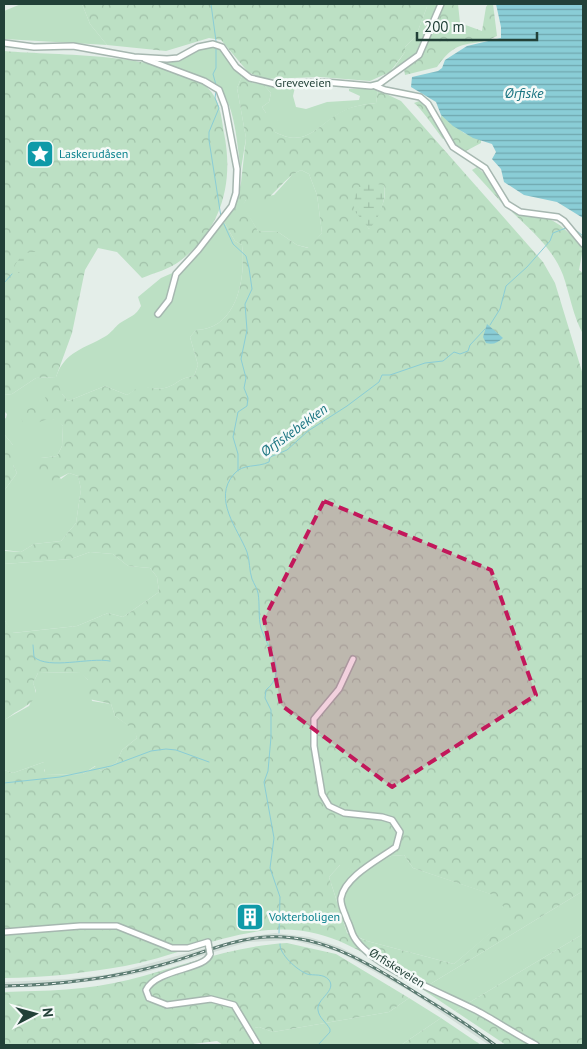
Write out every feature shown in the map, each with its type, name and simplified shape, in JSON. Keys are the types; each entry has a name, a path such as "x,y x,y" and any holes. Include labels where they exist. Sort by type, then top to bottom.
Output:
{"street":[{"path":"375,86 419,55 441,4"},
{"name":"Greveveien","path":"4,43 34,47 73,46 140,57 175,59 198,47 213,44 222,47 236,67 250,78 275,84 325,82 375,86"},
{"name":"Greveveien","path":"140,57 204,81 214,86 221,93 237,169 236,193 232,206 198,250 176,274 169,300 158,314"},
{"path":"375,86 385,90 417,96 424,100 453,147 485,168 502,197 512,208 520,212 558,217 583,244"},
{"name":"Ørfiskeveien","path":"353,659 339,689 314,718 314,746 322,794 329,806 344,813 387,818 392,820 400,832 396,847 366,867 344,890 341,899 342,906 354,937 370,953 395,970 447,998 479,1012 510,1032 536,1045"},
{"path":"4,932 80,926 116,926 172,948 188,948 208,942 209,951 204,962 168,972 152,980 146,990 149,998 167,1005 211,998 234,1005 258,1045"}],"highlighted area":[{"path":"324,501 491,570 536,695 392,787 281,705 264,619"}],"shaded area":[{"path":"275,933 309,937 340,947 453,1013 498,1045 489,1045 411,992 339,952 292,940 248,942 146,972 112,979 38,987 4,988 4,982 68,979 111,974 247,937"}],"green space":[{"path":"21,4 82,4 90,24 107,45 4,39 4,11"},
{"path":"82,4 428,4 416,36 405,47 405,52 390,72 370,81 320,77 263,79 248,72 221,40 209,38 166,51 107,45 90,24"},
{"path":"428,4 439,4 417,55 389,75 405,52 405,47 416,36"},
{"path":"444,4 458,4 460,23 482,31 486,7 488,4 493,4 497,36 488,40 459,46 452,50 437,67 405,75 404,69 423,54"},
{"path":"203,47 219,47 242,76 237,88 246,138 241,169 233,119 224,95 217,85 208,79 189,72 157,64 180,61"},
{"path":"4,51 80,55 135,61 161,66 184,74 204,85 217,101 221,113 227,151 227,169 226,187 215,219 206,234 194,248 176,264 142,278 117,252 98,248 85,270 72,333 56,377 36,378 12,394 4,395"},
{"path":"242,76 253,83 263,84 271,93 269,102 262,107 266,113 272,113 275,132 286,137 296,138 313,132 345,110 360,105 376,103 378,90 401,101 543,262 555,283 583,375 583,891 422,989 358,950 332,938 294,930 269,930 245,933 110,969 49,976 4,978 4,770 13,773 44,762 49,764 44,770 46,775 83,774 96,766 101,771 116,763 122,750 137,738 134,730 115,716 111,704 85,698 88,680 80,672 38,673 33,683 35,697 33,700 27,706 4,720 4,619 13,633 77,626 108,613 123,617 159,592 157,577 150,568 128,566 113,554 90,552 71,559 4,564 4,548 5,551 21,552 34,544 61,541 76,523 81,489 78,476 69,473 49,483 39,476 34,466 41,458 57,456 62,446 63,426 56,420 48,419 32,426 23,422 20,417 22,412 46,401 44,391 48,385 58,384 62,394 68,401 105,386 127,395 140,386 157,389 164,388 194,376 198,365 190,337 196,330 210,327 221,321 230,311 236,300 240,286 243,258 242,245 235,241 224,222 237,199 241,183 246,138 237,88","holes":["301,170 309,174 317,195 322,233 308,248 297,245 278,232 258,231 243,205 246,200 261,204 295,173","384,185 383,203 369,229 364,221","404,855 413,868 493,895 511,915 454,964 367,941 347,933 329,877 340,865 356,872 391,856"]},
{"path":"263,84 295,87 293,96 296,107 306,109 327,102 359,100 360,96 349,91 349,89 372,88 378,90 376,103 360,105 349,109 313,132 296,138 286,137 275,132 272,122 262,107 269,102 271,93"},
{"path":"419,101 425,105 445,138 443,139 414,103"},
{"path":"441,115 464,133 481,140 481,143 464,152 445,130"},
{"path":"477,167 489,178 502,203 472,170"},
{"path":"301,170 309,174 317,195 322,233 309,248 297,245 278,232 258,231 242,205 246,200 274,195 293,174"},
{"path":"370,183 384,185 385,190 381,208 376,220 369,229 354,209 354,204 357,188"},
{"path":"512,212 536,215 553,221 567,231 583,249 579,270 583,273 583,334 563,275 554,257"},
{"path":"224,222 235,241 242,245 243,258 240,286 236,300 230,311 221,321 210,327 196,330 190,337 198,365 194,376 164,388 140,387 127,395 105,386 68,401 62,394 36,407 46,418 58,420 63,426 62,446 57,456 41,458 61,479 69,473 78,476 81,489 76,523 61,541 34,544 21,552 5,550 4,491 17,473 13,465 13,445 4,434 4,419 7,414 4,411 4,395 12,394 36,378 56,377 60,368 70,356 106,336 120,323 137,312 141,306 138,297 161,278 186,267"},
{"path":"34,251 37,253 36,256 23,273 16,273 15,265 19,260 25,254"},
{"path":"4,434 13,445 13,465 17,473 4,491"},
{"path":"90,552 113,554 128,566 150,568 157,577 159,592 123,617 108,613 77,626 12,633 4,619 4,564 71,559"},
{"path":"81,672 88,680 92,701 111,704 115,716 135,730 137,738 122,750 116,763 101,771 95,766 83,774 45,775 44,762 13,773 4,770 4,720 29,706 36,691 33,683 38,673"},
{"path":"404,855 413,868 494,895 512,915 454,964 367,941 347,932 329,877 341,864 356,872 391,856"},
{"path":"583,891 583,934 455,1011 422,989"},
{"path":"583,934 583,1045 506,1045 455,1011"},
{"path":"287,943 336,954 409,998 389,1012 273,1032 259,1027 240,1031 234,1045 223,1045 217,1041 185,1045 4,1045 4,992 98,986 128,980 227,952"},
{"path":"409,998 441,1018 401,1045 234,1045 239,1031 259,1027 273,1032 389,1012"},
{"path":"441,1018 481,1045 401,1045"}],"water":[{"name":"Ørfiske","path":"496,4 583,4 583,218 557,202 524,195 504,182 501,169 492,159 496,152 492,144 473,138 453,126 441,115 436,102 411,87 412,77 438,71 442,68 445,60 467,46 501,38 501,27"},
{"path":"487,324 503,338 495,343 486,343 483,337"}],"waterway":[{"path":"211,4 216,41"},
{"path":"216,48 216,68 213,74 216,85"},
{"path":"216,91 215,98 219,108 209,132 209,140 221,217"},
{"path":"223,222 233,244 246,256 252,289 245,304 247,330 241,359 246,378 244,388 248,398 247,406 238,412 233,437 238,454 238,471"},
{"name":"Ørfiskebekken","path":"572,227 583,236"},
{"name":"Ørfiskebekken","path":"490,325 500,309 506,286 527,267 550,241 553,233 566,228"},
{"path":"4,283 12,274"},
{"name":"Ørfiskebekken","path":"279,933 280,897 270,868 274,838 264,782 268,771 271,737 271,710 265,698 266,690 273,683 276,675 276,667 261,628 258,593 251,576 247,552 233,524 226,504 225,493 228,484 234,474 242,468 269,462 270,457 287,450 308,431 347,406 379,382 382,375 390,375 425,363 443,361 454,352 460,354 468,351 470,345 485,329"},
{"path":"33,645 34,657 49,663 110,661"},
{"path":"4,783 60,777 111,766 151,751 166,749 176,750 209,762"},
{"name":"Ørfiskebekken","path":"280,944 285,957 298,969 307,974 324,976 331,984 329,991 318,1006 321,1018 330,1029 330,1032 318,1045"}],"railway":[{"path":"4,986 63,983 102,978 161,965 239,941 253,938 288,937 330,947 370,965 452,1015 495,1045"}],"place":[{"name":"Laskerudåsen","path":"40,154"},
{"name":"Vokterboligen","path":"250,917"}]}
